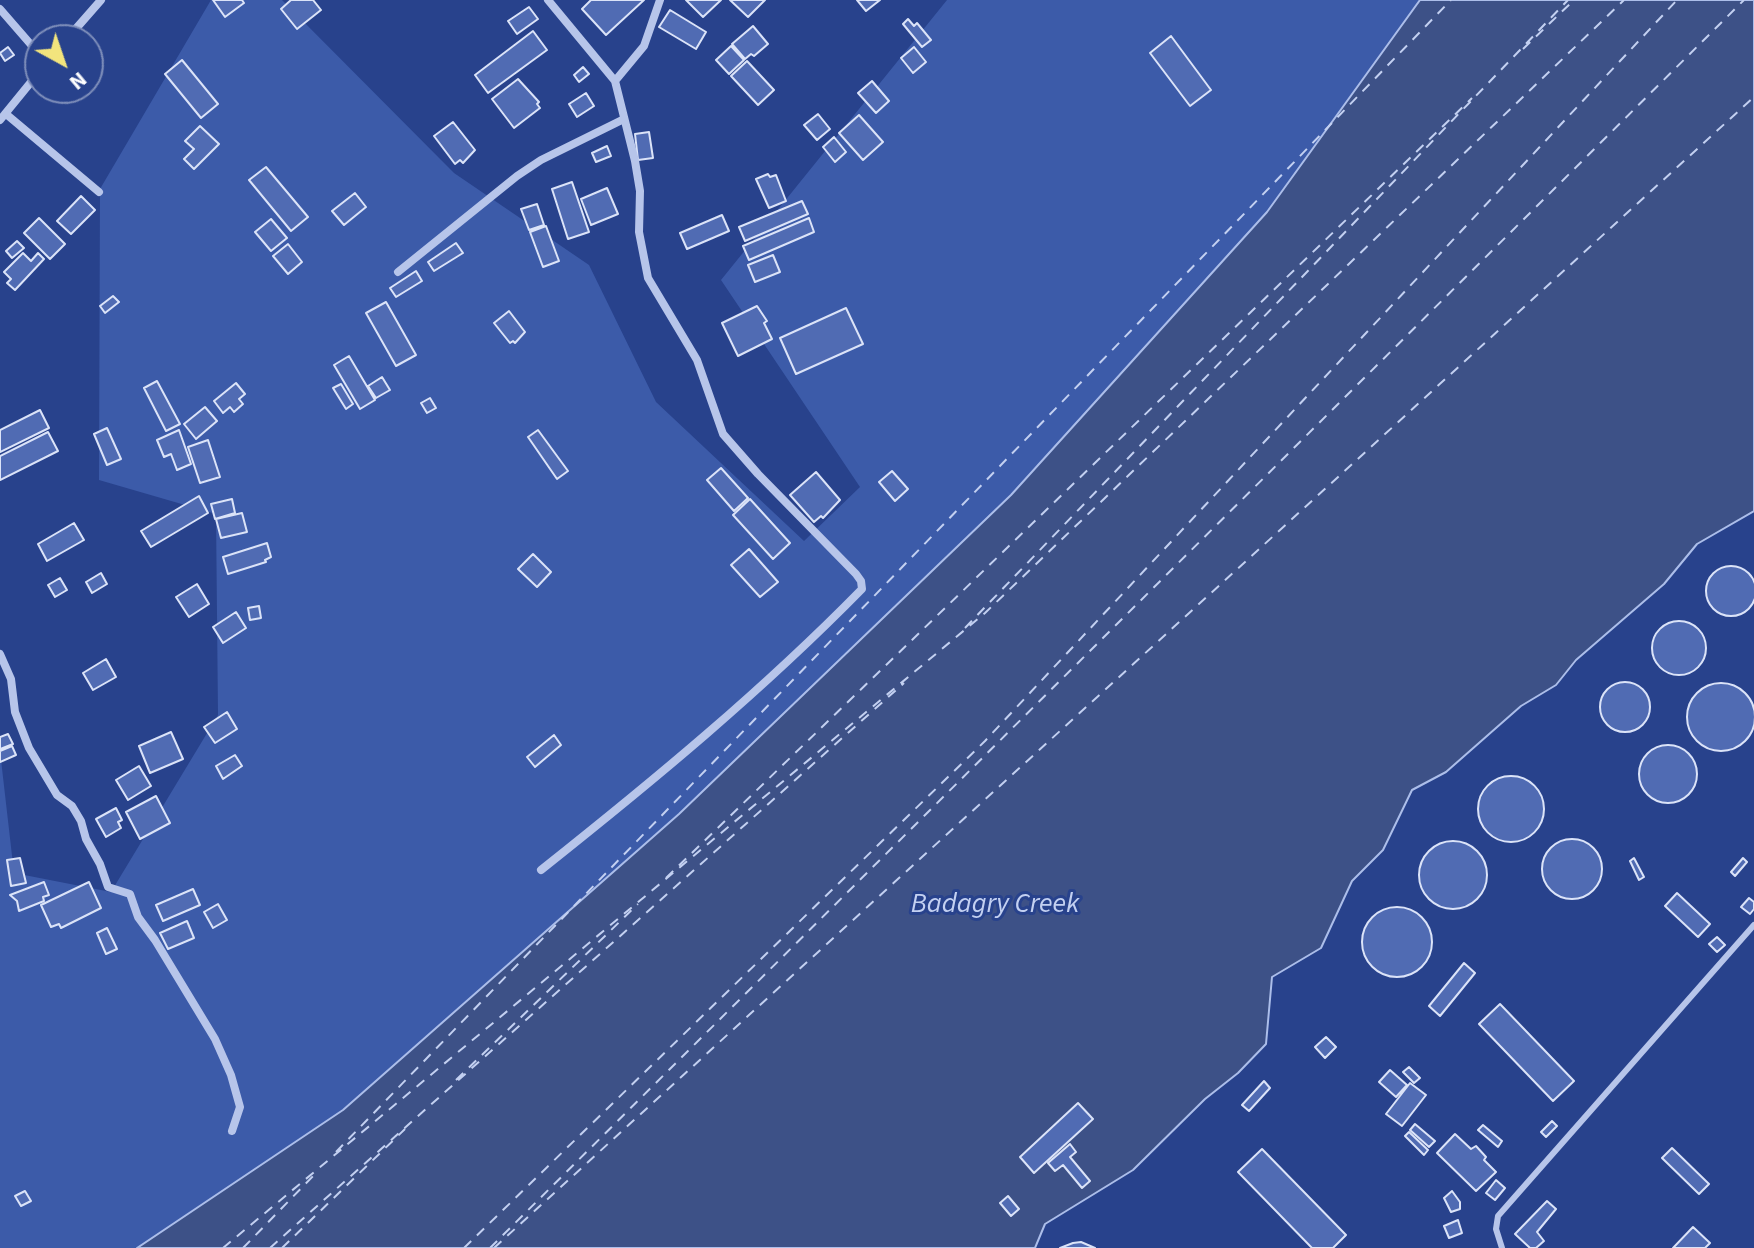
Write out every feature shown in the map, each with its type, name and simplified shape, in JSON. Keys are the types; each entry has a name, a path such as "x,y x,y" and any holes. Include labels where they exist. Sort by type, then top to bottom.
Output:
{"street":[{"path":"80,24 101,0"},
{"path":"541,870 655,780 795,657 862,589 856,574 723,434 697,360 648,278 639,232 640,191 635,161 615,81 548,0"},
{"path":"615,81 644,46 660,0"},
{"path":"0,9 24,37"},
{"path":"24,91 3,117 99,192"},
{"path":"398,272 517,176 541,160 624,119"},
{"path":"0,654 11,679 15,712 29,748 57,795 77,813 108,887 130,894 138,917 215,1039 231,1075 240,1107 232,1131"}],"lane":[{"path":"1502,1248 1496,1229 1498,1216 1754,925"}],"shaded area":[{"path":"211,0 282,0 454,173 589,265 656,402 804,541 860,487 721,280 947,0 1420,0 1267,212 1011,495 679,814 343,1110 137,1248 0,1248 0,751 14,873 111,892 218,715 216,514 99,480 100,189"}],"water":[{"name":"Badagry Creek","path":"1420,0 1754,0 1754,511 1697,544 1664,584 1576,660 1556,685 1521,706 1446,772 1412,790 1383,850 1352,881 1321,948 1272,977 1266,1044 1238,1073 1205,1099 1133,1170 1045,1224 1035,1248 137,1248 343,1110 679,814 1011,495 1267,212"}],"building":[{"path":"213,0 242,0 244,3 225,17"},
{"path":"291,0 313,0 321,10 297,29 281,9"},
{"path":"591,0 644,0 606,35 582,9"},
{"path":"686,0 721,0 703,17"},
{"path":"730,0 765,0 748,17"},
{"path":"857,0 880,0 866,11"},
{"path":"529,7 538,19 517,34 508,21"},
{"path":"670,10 706,32 696,49 659,27"},
{"path":"908,19 914,26 917,23 931,40 922,47 903,24"},
{"path":"753,26 768,44 754,56 751,54 745,59 732,44"},
{"path":"533,31 547,50 488,93 475,75"},
{"path":"1171,36 1211,90 1190,106 1150,53"},
{"path":"731,46 744,60 729,74 716,60"},
{"path":"8,47 14,55 5,61 0,53"},
{"path":"914,47 926,62 913,73 901,58"},
{"path":"182,60 218,104 201,118 165,74"},
{"path":"747,61 774,90 758,105 731,76"},
{"path":"583,67 589,74 579,82 574,75"},
{"path":"518,79 539,102 540,108 514,128 492,99"},
{"path":"872,81 889,101 876,113 858,93"},
{"path":"586,93 594,106 577,117 569,104"},
{"path":"818,114 830,129 817,140 804,125"},
{"path":"859,115 883,142 863,160 839,133"},
{"path":"453,122 475,150 463,163 460,160 455,164 434,136"},
{"path":"200,126 219,144 194,169 184,159 194,149 185,141"},
{"path":"649,132 653,158 638,160 635,134"},
{"path":"834,137 846,152 835,162 823,147"},
{"path":"607,146 611,156 596,162 592,153"},
{"path":"266,167 308,217 291,231 249,180"},
{"path":"768,174 770,177 776,175 786,201 769,208 756,179"},
{"path":"572,182 589,232 568,239 552,189"},
{"path":"607,188 618,214 591,225 581,199"},
{"path":"355,193 366,207 344,225 332,211"},
{"path":"81,196 95,210 71,234 57,221"},
{"path":"802,201 808,214 745,241 739,227"},
{"path":"537,204 544,225 529,230 521,209"},
{"path":"722,215 729,231 687,249 680,233"},
{"path":"39,218 65,244 50,259 24,233"},
{"path":"809,218 814,232 749,260 743,246"},
{"path":"271,219 287,238 271,251 255,232"},
{"path":"546,226 559,261 543,267 530,232"},
{"path":"17,241 24,248 12,258 6,251"},
{"path":"456,243 463,253 434,271 428,262"},
{"path":"288,244 302,262 288,274 273,256"},
{"path":"23,253 31,261 38,253 44,259 15,290 7,283 11,279 4,272"},
{"path":"773,255 780,272 755,282 748,265"},
{"path":"416,271 422,281 396,297 390,288"},
{"path":"113,296 119,302 105,313 100,306"},
{"path":"386,302 416,355 396,366 366,313"},
{"path":"757,306 767,321 764,323 772,339 738,356 722,323"},
{"path":"846,308 863,344 796,374 780,338"},
{"path":"509,311 525,332 515,343 510,343 494,323"},
{"path":"349,356 375,400 360,409 334,365"},
{"path":"382,377 390,390 376,398 368,386"},
{"path":"157,381 180,424 166,431 144,388"},
{"path":"236,383 245,394 239,399 243,404 234,412 230,407 223,413 214,401"},
{"path":"341,384 353,404 346,409 333,388"},
{"path":"430,398 436,408 427,413 421,403"},
{"path":"205,407 217,421 196,439 184,424"},
{"path":"40,410 49,428 0,452 0,430"},
{"path":"107,428 121,459 107,465 94,434"},
{"path":"179,430 191,464 177,470 171,454 164,457 157,440"},
{"path":"538,430 568,471 557,479 528,437"},
{"path":"48,432 58,451 0,480 0,456"},
{"path":"208,440 220,477 200,483 188,447"},
{"path":"721,468 748,498 734,511 707,480"},
{"path":"892,471 908,489 895,501 879,482"},
{"path":"816,472 840,500 823,518 821,516 814,522 790,495"},
{"path":"199,496 208,513 151,547 141,531"},
{"path":"232,499 235,513 215,519 211,504"},
{"path":"750,499 790,543 773,559 733,515"},
{"path":"242,513 247,532 221,538 216,519"},
{"path":"74,523 84,540 47,561 38,544"},
{"path":"267,543 271,557 266,562 228,574 223,557"},
{"path":"749,549 778,582 760,597 731,565"},
{"path":"533,554 551,572 537,587 518,569"},
{"path":"1721,567 1741,567 1755,581 1755,601 1741,615 1721,615 1707,601 1707,581"},
{"path":"101,573 107,584 92,593 86,582"},
{"path":"60,578 67,590 55,597 48,585"},
{"path":"197,584 209,604 189,617 176,597"},
{"path":"259,606 261,618 250,620 248,608"},
{"path":"236,612 246,628 223,643 213,627"},
{"path":"1679,621 1698,629 1706,648 1698,667 1679,675 1660,667 1652,648 1660,629"},
{"path":"106,659 116,677 93,690 83,673"},
{"path":"1625,682 1643,689 1650,707 1643,725 1625,732 1607,725 1600,707 1607,689"},
{"path":"1714,683 1728,683 1740,688 1750,698 1755,717 1750,736 1740,746 1728,751 1714,751 1702,746 1692,736 1687,724 1687,710 1692,698 1702,688"},
{"path":"227,712 237,729 215,743 204,727"},
{"path":"171,732 183,759 150,773 139,746"},
{"path":"8,734 13,744 0,749 0,737"},
{"path":"554,735 561,745 535,767 527,757"},
{"path":"1668,745 1689,753 1697,774 1689,795 1668,803 1647,795 1639,774 1647,753"},
{"path":"12,746 16,755 0,762 0,751"},
{"path":"235,755 242,766 223,779 216,766"},
{"path":"139,766 151,786 128,800 116,780"},
{"path":"1517,776 1535,785 1542,796 1542,822 1535,833 1524,840 1505,842 1487,833 1480,822 1478,803 1487,785 1498,778"},
{"path":"156,796 170,823 140,839 126,812"},
{"path":"116,808 122,820 118,822 121,828 106,837 96,819"},
{"path":"1572,839 1584,841 1593,848 1600,857 1600,881 1593,890 1584,897 1572,899 1560,897 1551,890 1544,881 1542,869 1544,857 1551,848 1560,841"},
{"path":"1453,841 1477,851 1487,875 1477,899 1453,909 1429,899 1419,875 1429,851"},
{"path":"20,858 26,883 11,886 7,860"},
{"path":"1634,858 1644,877 1639,880 1630,861"},
{"path":"1743,858 1747,862 1735,876 1731,872"},
{"path":"44,882 49,895 43,897 44,901 19,911 17,901 10,895"},
{"path":"89,882 101,908 61,928 59,924 51,927 41,905"},
{"path":"193,889 200,905 163,921 156,905"},
{"path":"1677,893 1710,924 1698,937 1665,906"},
{"path":"1749,898 1754,902 1750,914 1741,907"},
{"path":"218,904 227,920 213,928 204,912"},
{"path":"1390,907 1404,907 1426,922 1432,942 1430,955 1422,967 1404,977 1390,977 1368,962 1362,949 1362,935 1377,913"},
{"path":"187,921 194,938 168,949 160,933"},
{"path":"107,928 117,949 106,954 97,933"},
{"path":"1717,937 1725,945 1717,952 1709,944"},
{"path":"1464,963 1475,973 1440,1016 1429,1006"},
{"path":"1500,1004 1574,1081 1553,1101 1479,1024"},
{"path":"1326,1037 1336,1047 1325,1058 1315,1047"},
{"path":"1409,1067 1420,1078 1414,1083 1403,1072"},
{"path":"1390,1070 1407,1085 1396,1097 1379,1082"},
{"path":"1264,1081 1270,1088 1249,1111 1242,1105"},
{"path":"1410,1083 1426,1095 1402,1126 1386,1114"},
{"path":"1078,1103 1093,1119 1034,1173 1020,1157"},
{"path":"1552,1121 1557,1126 1546,1137 1541,1132"},
{"path":"1415,1124 1435,1141 1429,1147 1410,1130"},
{"path":"1483,1125 1502,1141 1498,1147 1478,1130"},
{"path":"1409,1132 1428,1150 1424,1155 1405,1136"},
{"path":"1455,1134 1471,1149 1476,1146 1496,1172 1476,1191 1437,1153"},
{"path":"1070,1144 1076,1152 1070,1157 1090,1181 1082,1188 1063,1165 1055,1171 1048,1163"},
{"path":"1672,1148 1709,1184 1699,1194 1662,1158"},
{"path":"1262,1149 1346,1235 1333,1248 1312,1248 1238,1172"},
{"path":"1496,1180 1505,1188 1495,1200 1486,1193"},
{"path":"25,1191 31,1201 21,1206 15,1196"},
{"path":"1452,1191 1460,1202 1460,1209 1451,1212 1444,1198"},
{"path":"1008,1196 1019,1209 1011,1216 1000,1203"},
{"path":"1547,1201 1556,1209 1537,1232 1544,1241 1536,1248 1530,1248 1515,1234"},
{"path":"1458,1220 1462,1233 1449,1238 1444,1226"},
{"path":"1693,1227 1710,1243 1705,1248 1673,1248"},
{"path":"1081,1242 1095,1248 1060,1248 1073,1243"}],"ferry route":[{"path":"336,1152 1451,0"},
{"path":"965,628 1568,0"},
{"path":"1523,49 1574,0"},
{"path":"223,1248 985,613 1624,0"},
{"path":"464,1248 985,741 1677,0"},
{"path":"490,1248 1744,0"},
{"path":"494,1248 1754,97"},
{"path":"666,878 1472,98"},
{"path":"270,1248 904,683"},
{"path":"456,1080 638,904"},
{"path":"282,1248 405,1129"},
{"path":"243,1248 318,1171"}]}
